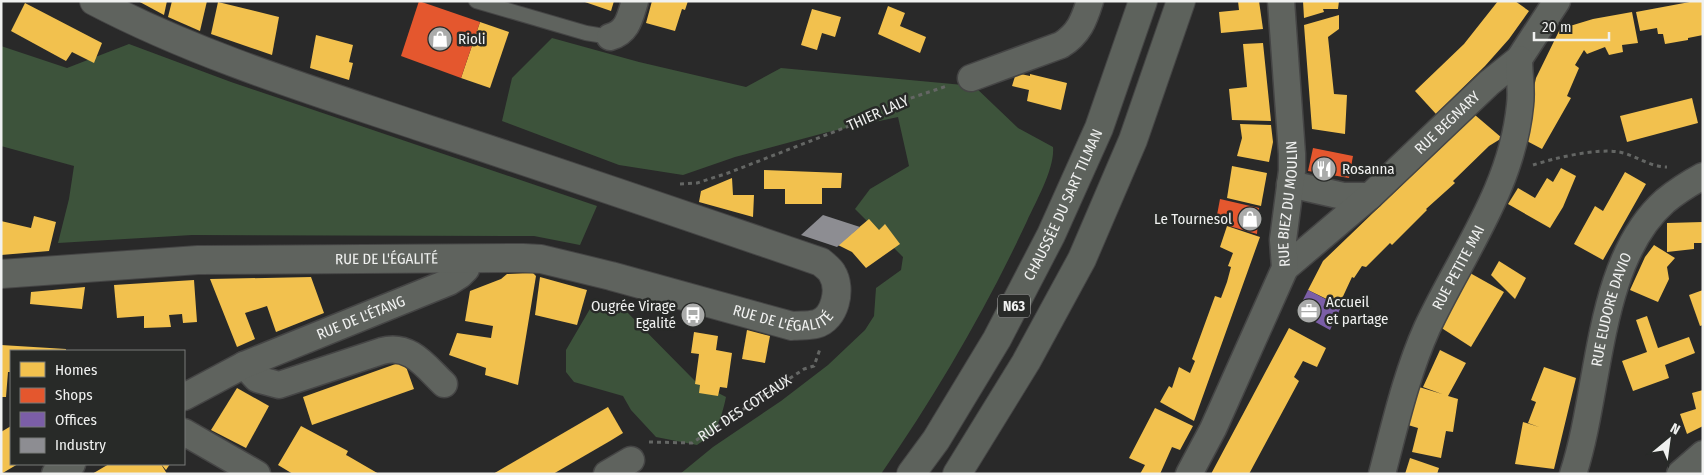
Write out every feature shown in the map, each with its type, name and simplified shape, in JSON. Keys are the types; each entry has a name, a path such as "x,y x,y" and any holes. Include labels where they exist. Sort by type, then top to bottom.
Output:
{"highway":[{"name":"CHAUSSÉE DU SART TILMAN","path":"911,474 936,440 997,339 1051,235 1099,128 1143,1"},
{"name":"N63","path":"957,474 1026,362 1082,259 1133,140 1181,1"}],"street":[{"name":"RUE DE L'ÉGALITÉ","path":"1,274 198,260 541,259 611,276 792,326 817,324 828,316 835,302 837,287 832,273 821,262 314,91 175,40 94,1"},
{"path":"610,36 619,34 624,29 635,1"},
{"path":"971,78 1070,40 1079,30 1090,1"},
{"name":"RUE BIEZ DU MOULIN","path":"1189,474 1213,429 1285,268 1283,240 1292,154 1281,1"},
{"name":"RUE BEGNARY","path":"1285,268 1370,196 1489,83 1518,59 1555,3"},
{"name":"RUE PETITE MAI","path":"1382,474 1410,371 1418,349 1438,307 1491,209 1505,170 1513,145 1521,104 1518,59"},
{"name":"RUE EUDORE DAVIO","path":"1573,474 1584,437 1610,303 1626,255 1642,228 1666,200 1703,176"},
{"path":"1290,184 1343,196 1370,196"},
{"name":"RUE DE L'ÉTANG","path":"185,396 244,365 449,282 460,275 466,268 466,259"},
{"path":"244,365 257,379 279,385 382,351 397,348 416,357 444,384"},
{"path":"185,433 257,474"},
{"path":"607,474 638,451"},
{"path":"1680,474 1703,454"},
{"path":"55,474 70,465"}],"lane":[{"path":"476,1 586,33 610,36"}],"path":[{"name":"THIER LALY","path":"672,182 678,184 697,183 880,114 890,105 971,78"},
{"path":"1505,170 1606,152 1619,152 1657,167 1669,167"},
{"name":"RUE DES COTEAUX","path":"638,451 692,443 804,369 814,366 821,348 817,324"}],"green space":[{"path":"552,38 639,62 746,87 781,68 974,86 1018,128 1053,147 1051,165 1044,184 995,286 941,382 881,474 680,474 713,447 781,401 828,365 865,330 874,316 876,288 901,270 903,257 855,209 870,189 909,166 898,117 828,132 735,157 683,175 619,165 502,121 512,78"},
{"path":"129,44 231,82 597,206 580,245 534,236 192,235 58,243 69,199 74,166 1,146 1,46 67,68"},
{"path":"594,302 621,306 695,381 726,397 717,425 704,440 697,445 656,437 631,410 623,396 574,382 566,372 566,350"}],"building: Homes":[{"path":"138,1 167,1 164,15"},
{"path":"172,1 207,1 200,31 168,17"},
{"path":"582,1 614,1 611,11"},
{"path":"652,1 688,1 685,10 682,9 675,31 646,23"},
{"path":"1238,1 1259,1 1263,29 1221,33 1219,12 1239,10"},
{"path":"1303,1 1339,1 1338,9 1323,9 1324,12 1304,18"},
{"path":"1498,1 1515,1 1529,11 1509,39 1485,66 1436,114 1415,91 1464,44"},
{"path":"1703,1 1703,35 1665,44 1663,34 1658,34 1657,28 1640,31 1636,12"},
{"path":"218,2 279,17 272,55 211,34"},
{"path":"25,3 102,43 94,63 72,52 66,61 11,31"},
{"path":"888,6 905,13 900,26 926,37 920,53 878,34"},
{"path":"812,9 841,17 835,37 822,33 817,50 801,45"},
{"path":"1632,12 1638,43 1622,45 1623,52 1609,55 1605,47 1587,54 1584,50 1575,65 1579,68 1567,96 1571,98 1542,149 1523,139 1536,78 1560,29 1593,19"},
{"path":"1339,15 1339,29 1328,37 1334,94 1347,95 1345,134 1312,129 1304,25"},
{"path":"480,22 509,32 490,88 461,78"},
{"path":"316,35 353,45 349,62 353,63 349,80 310,68"},
{"path":"1263,43 1271,121 1232,120 1229,89 1247,87 1243,44"},
{"path":"1016,73 1030,76 1030,74 1067,83 1061,110 1027,101 1029,90 1012,86"},
{"path":"1692,98 1698,123 1627,142 1620,116"},
{"path":"1475,115 1502,138 1489,146 1453,181 1455,183 1426,209 1392,245 1390,243 1366,267 1362,266 1354,278 1352,277 1339,305 1308,290 1323,261"},
{"path":"1240,124 1271,125 1273,142 1269,162 1237,156 1242,138"},
{"path":"1232,166 1267,173 1261,206 1227,198"},
{"path":"1561,168 1576,176 1563,207 1550,228 1508,204 1518,188 1535,198 1547,178 1553,182"},
{"path":"764,170 842,173 841,188 822,188 822,204 785,204 785,189 764,189"},
{"path":"1625,172 1646,184 1603,260 1574,244 1595,206 1603,211"},
{"path":"732,178 733,195 754,195 753,217 699,202 701,191"},
{"path":"34,216 56,222 49,251 1,255 1,221 31,228"},
{"path":"869,219 879,230 885,224 900,244 866,268 852,252 838,245"},
{"path":"1703,222 1703,243 1694,243 1694,249 1667,252 1667,223"},
{"path":"1227,226 1260,237 1194,421 1160,402 1169,386 1172,388 1179,367 1190,373 1195,361 1192,359 1215,296 1221,298 1231,267 1228,266 1233,253 1220,247"},
{"path":"1654,245 1675,258 1667,267 1669,279 1658,302 1630,290 1645,257"},
{"path":"1499,261 1526,278 1515,299 1491,275"},
{"path":"533,273 536,276 518,385 485,375 486,368 449,355 457,333 491,338 493,326 465,321 470,291 501,279 507,274"},
{"path":"1470,273 1504,292 1471,347 1440,327"},
{"path":"311,277 324,313 276,332 267,306 245,313 255,339 237,347 210,279"},
{"path":"540,277 587,290 577,325 535,315"},
{"path":"194,280 197,322 183,323 182,314 169,315 171,327 144,328 144,316 117,318 114,285"},
{"path":"85,287 82,309 30,304 31,292"},
{"path":"1703,290 1703,325 1700,326 1689,295"},
{"path":"1647,316 1658,348 1689,337 1695,353 1665,365 1669,378 1633,391 1622,361 1647,352 1636,320"},
{"path":"1289,328 1326,348 1317,367 1303,361 1294,377 1299,381 1249,474 1211,474"},
{"path":"747,330 770,336 765,363 742,359"},
{"path":"694,332 718,336 716,350 732,353 727,388 720,387 718,396 699,393 700,385 695,384 699,354 691,353"},
{"path":"1,345 66,349 10,350 10,372 8,372 6,397 1,397"},
{"path":"1440,350 1466,363 1448,396 1458,399 1453,432 1446,431 1441,458 1412,452 1418,428 1408,425 1419,387 1442,394 1423,387"},
{"path":"404,361 414,389 312,425 303,397"},
{"path":"1544,367 1576,378 1554,469 1515,464 1523,422 1539,427 1528,423 1536,402 1531,400"},
{"path":"237,388 269,406 246,448 211,430"},
{"path":"1703,390 1703,426 1687,434 1680,414 1696,409 1692,393"},
{"path":"608,407 623,433 610,441 553,474 493,474"},
{"path":"1155,408 1193,426 1180,450 1172,447 1160,474 1140,474 1145,465 1129,458"},
{"path":"301,426 348,451 346,455 379,474 293,474 278,465"},
{"path":"10,427 10,465 16,465 1,474 1,432"},
{"path":"1410,458 1439,468 1437,474 1405,474"},
{"path":"107,465 162,465 167,474 92,474"},
{"path":"162,465 169,465 166,470"}],"building: Shops":[{"name":"Rioli","path":"419,1 480,22 461,78 401,56"},
{"path":"1313,148 1353,156 1349,178 1308,171"},
{"path":"1220,199 1259,208 1257,234 1229,226 1230,219 1217,215"}],"building: Offices":[{"path":"1308,290 1341,307 1330,330 1297,312"}],"building: Industry":[{"path":"823,215 860,227 837,247 801,235"}],"place":[{"name":"Rioli","path":"440,39"},
{"name":"Rosanna","path":"1324,169"},
{"name":"Le Tournesol","path":"1250,219"},
{"name":"Accueil et partage","path":"1309,311"},
{"name":"Ougrée Virage Egalité","path":"693,315"}]}
